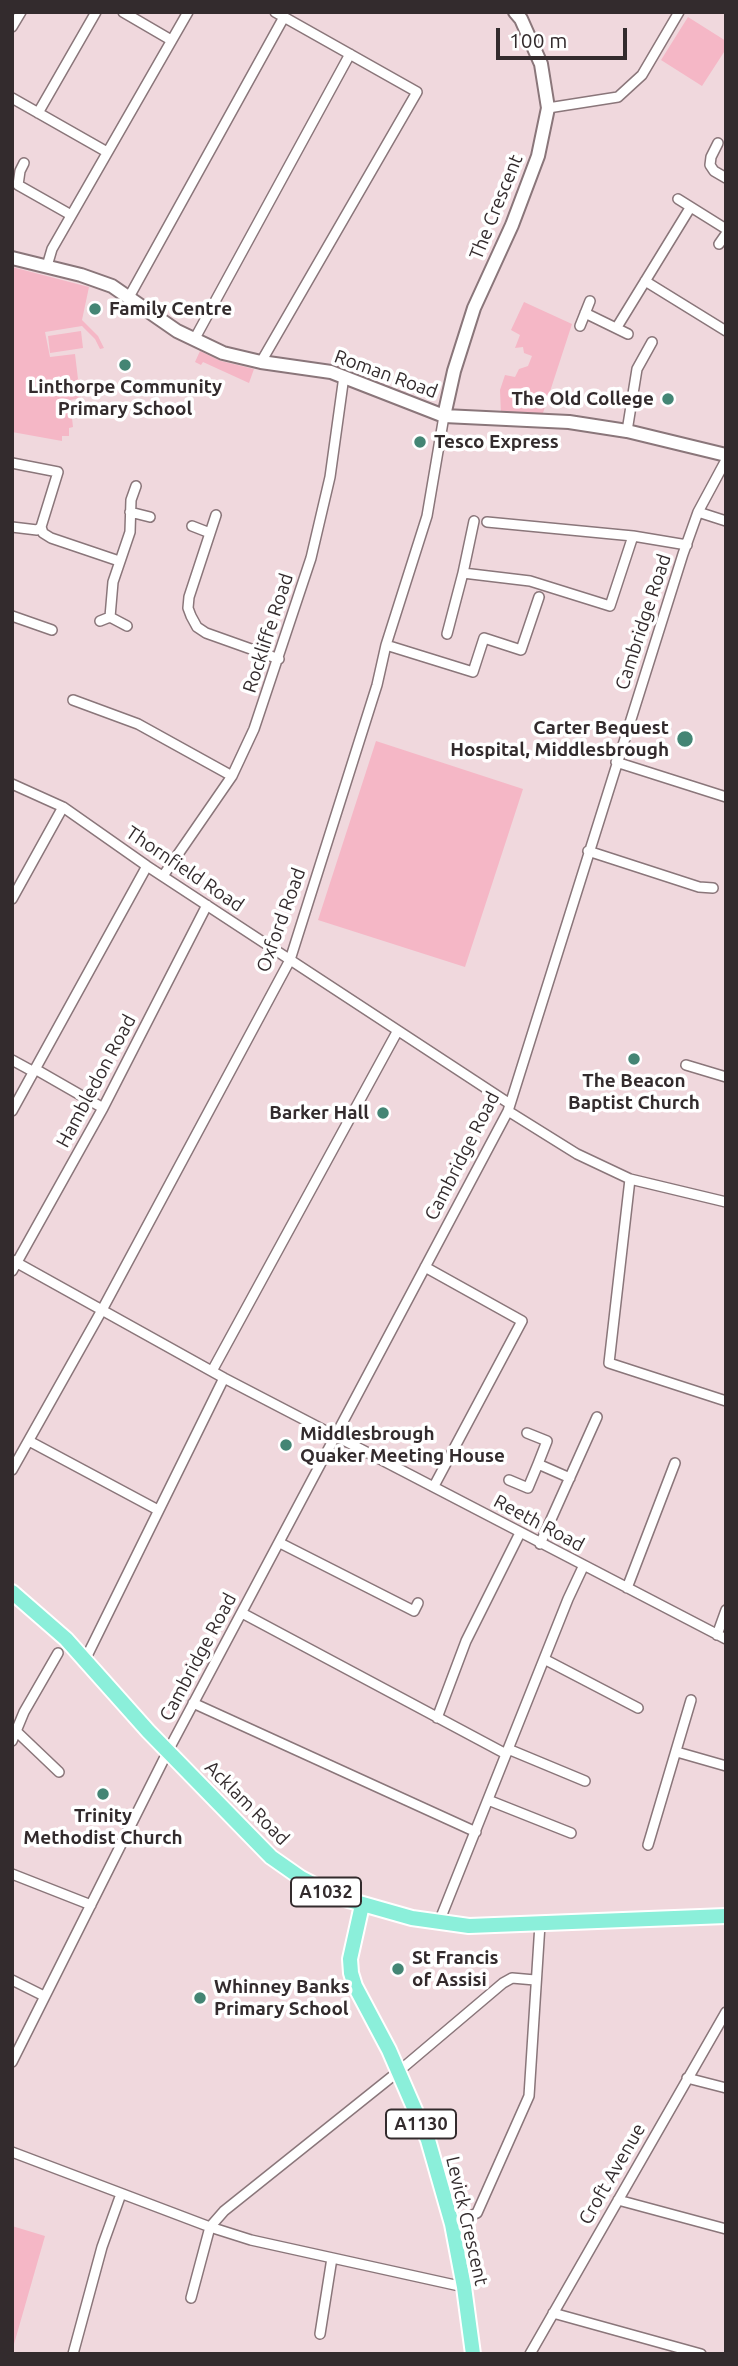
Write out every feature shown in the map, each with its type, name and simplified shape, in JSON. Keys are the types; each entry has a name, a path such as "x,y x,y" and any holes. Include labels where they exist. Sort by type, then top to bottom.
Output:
{"main road":[{"name":"Acklam Road","path":"12,1592 66,1639 168,1751 271,1857 318,1888 362,1905 439,1923 469,1926 726,1916"},
{"name":"Levick Crescent","path":"362,1905 350,1959 351,1973 355,1986 399,2071 428,2140 452,2224 473,2354"}],"street":[{"path":"12,27 20,12"},
{"path":"38,113 96,12"},
{"path":"123,12 171,40"},
{"path":"47,267 52,249 188,12"},
{"name":"The Crescent","path":"444,416 454,371 474,308 512,225 538,156 548,108 541,64 521,19 515,12"},
{"path":"548,108 618,97 642,75 679,12"},
{"path":"129,297 279,15 417,92 261,362"},
{"path":"194,340 350,54"},
{"path":"12,98 107,152"},
{"path":"718,144 711,156 710,165 714,171 726,178"},
{"path":"24,163 19,171 18,185 71,215"},
{"path":"678,200 726,231 719,244"},
{"path":"617,327 690,208"},
{"name":"Roman Road","path":"12,258 112,286 194,340 223,353 261,362 331,372 444,416 569,422 626,430 726,455"},
{"path":"645,281 726,331"},
{"path":"580,326 590,301"},
{"path":"585,313 628,334"},
{"path":"626,430 637,369 652,342"},
{"name":"Rockliffe Road","path":"163,876 232,776 254,729 311,558 330,477 344,376"},
{"name":"Oxford Road","path":"12,1470 102,1310 290,960 427,516 444,416"},
{"name":"Cambridge Road","path":"12,2062 168,1751 509,1107 616,762 698,512 726,460"},
{"path":"12,463 58,471 41,527 43,533 119,561"},
{"path":"110,617 113,582 130,532 131,500 136,486"},
{"path":"130,512 150,517"},
{"path":"698,512 726,521"},
{"path":"216,515 189,597 188,608 191,616 197,627 206,633 279,659"},
{"path":"447,634 474,520"},
{"path":"487,522 634,536 687,545"},
{"path":"192,526 210,533"},
{"path":"12,527 37,530 41,527"},
{"path":"463,573 530,581 610,606 634,536"},
{"path":"386,645 473,672 484,638 521,650 539,597"},
{"path":"12,616 52,630"},
{"path":"100,621 110,617 127,626"},
{"path":"73,701 138,724 232,776"},
{"path":"616,762 726,797"},
{"name":"Thornfield Road","path":"12,784 63,807 577,1154 630,1179 726,1202"},
{"path":"12,899 63,807"},
{"path":"588,851 699,887 713,888"},
{"path":"12,1111 148,866"},
{"name":"Hambledon Road","path":"14,1265 103,1108 208,905"},
{"path":"212,1371 397,1032"},
{"path":"12,1060 103,1108"},
{"path":"686,1065 726,1077"},
{"path":"630,1179 608,1363 725,1397"},
{"name":"Reeth Road","path":"14,1265 541,1545 722,1637"},
{"path":"425,1266 522,1321 434,1486"},
{"path":"85,1660 224,1378"},
{"path":"541,1545 597,1417"},
{"path":"509,1480 528,1488 547,1441 527,1433"},
{"path":"29,1441 158,1510"},
{"path":"627,1588 675,1463"},
{"path":"538,1464 570,1478"},
{"path":"437,1718 466,1641 520,1533"},
{"path":"279,1543 414,1611 418,1603"},
{"path":"439,1923 583,1567"},
{"path":"722,1637 726,1610"},
{"path":"242,1613 437,1718 507,1752 585,1781"},
{"path":"12,1741 16,1724 53,1656"},
{"path":"544,1659 638,1708"},
{"path":"648,1845 691,1700"},
{"path":"194,1703 476,1832"},
{"path":"16,1724 59,1772"},
{"path":"677,1752 726,1766"},
{"path":"488,1800 570,1833"},
{"path":"12,1874 91,1905"},
{"path":"452,2224 477,2213 528,2096 540,1924"},
{"path":"191,2298 211,2227 224,2211 399,2071 503,1983 512,1978 535,1980"},
{"path":"12,1980 44,1996"},
{"name":"Croft Avenue","path":"530,2354 726,2012"},
{"path":"687,2078 726,2088"},
{"path":"12,2152 251,2240 464,2287"},
{"path":"73,2354 102,2248 121,2194"},
{"path":"618,2200 726,2229"},
{"path":"320,2334 332,2258"},
{"path":"553,2313 701,2354"}],"shaded area":[{"path":"688,17 726,41 726,49 702,86 661,60"},
{"path":"12,267 89,287 82,320 98,336 104,348 100,349 95,339 82,326 45,332 50,357 75,354 80,379 81,398 70,400 73,427 69,428 69,436 62,436 62,441 12,432"},
{"path":"524,302 572,324 542,416 501,415 500,390 505,375 515,377 519,369 528,366 532,356 524,353 523,347 515,348 520,335 511,330"},
{"path":"81,331 83,348 50,353 48,336"},
{"path":"200,351 221,361 254,369 249,383 203,362 201,365 195,362"},
{"path":"376,741 523,789 465,967 318,920"},
{"path":"12,2226 45,2236 12,2351"}],"place":[{"name":"Family Centre","path":"95,309"},
{"name":"Linthorpe Community Primary School","path":"125,365"},
{"name":"The Old College","path":"668,399"},
{"name":"Tesco Express","path":"420,442"},
{"name":"Carter Bequest Hospital, Middlesbrough","path":"685,739"},
{"name":"The Beacon Baptist Church","path":"634,1059"},
{"name":"Barker Hall","path":"383,1113"},
{"name":"Middlesbrough Quaker Meeting House","path":"286,1445"},
{"name":"Trinity Methodist Church","path":"103,1794"},
{"name":"St Francis of Assisi","path":"398,1969"},
{"name":"Whinney Banks Primary School","path":"200,1998"}]}
